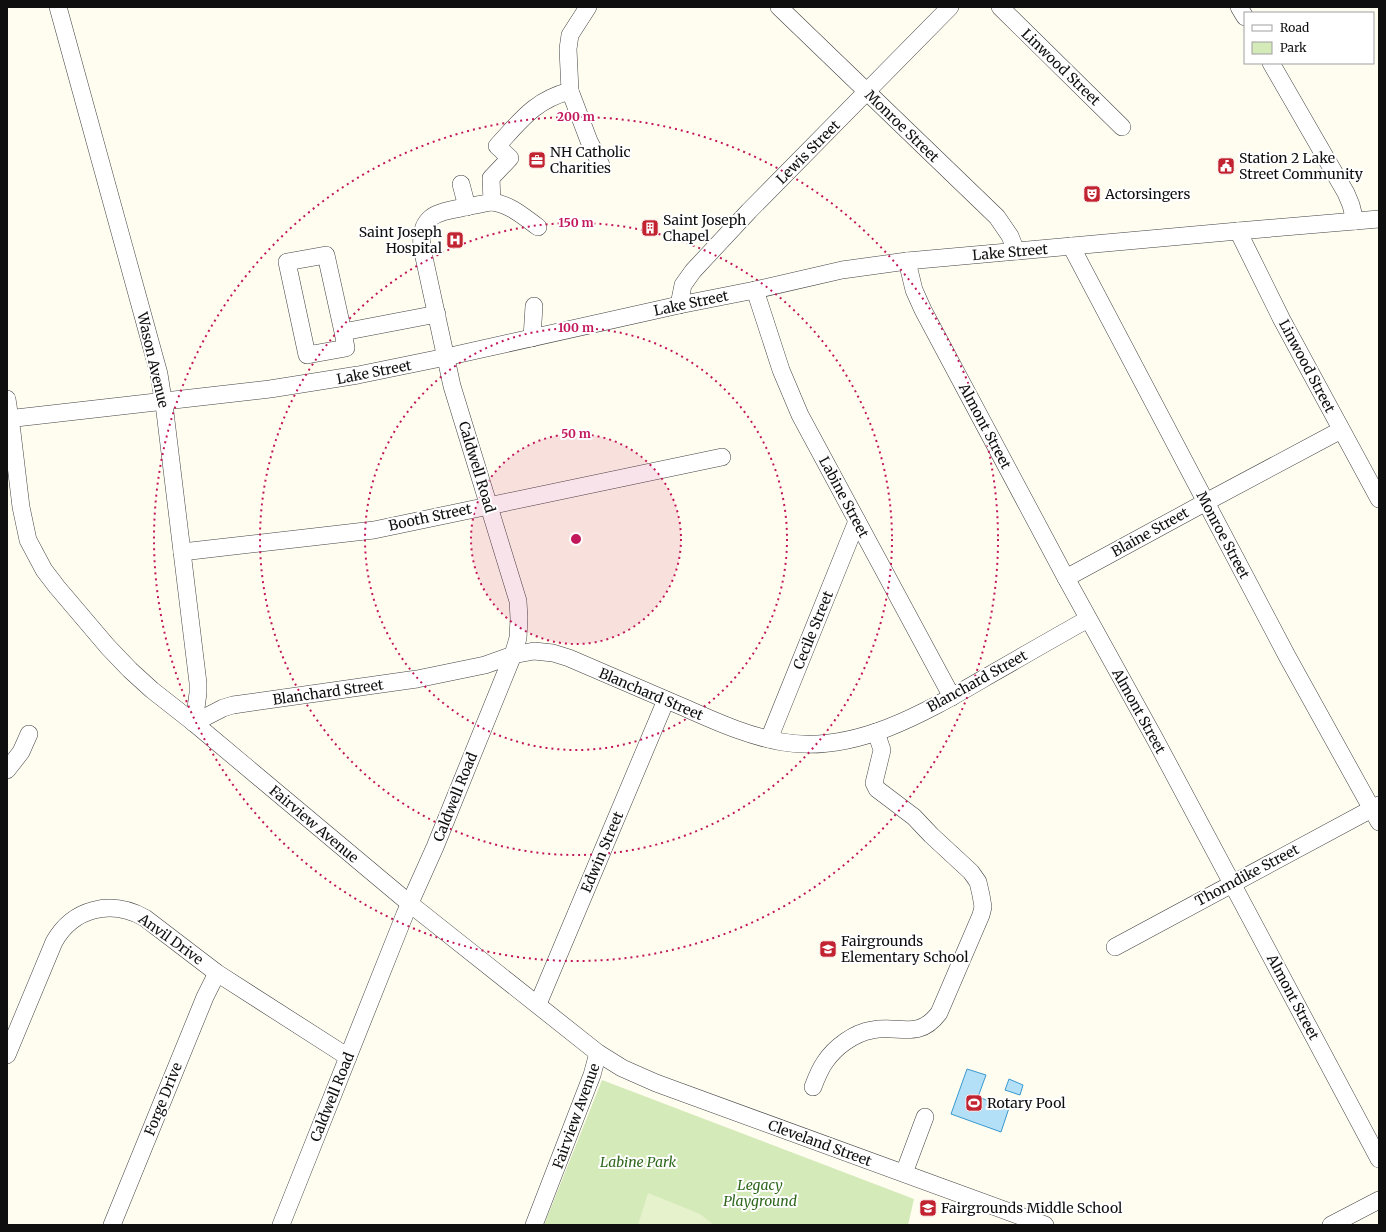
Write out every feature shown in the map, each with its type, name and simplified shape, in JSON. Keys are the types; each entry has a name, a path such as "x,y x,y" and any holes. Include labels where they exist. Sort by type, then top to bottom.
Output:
{"street":[{"name":"Wason Avenue","path":"58,7 159,374 164,401 198,683 194,723"},
{"path":"588,7 570,35 568,49 570,91 589,141 601,165"},
{"name":"Monroe Street","path":"779,7 997,217 1010,236 1016,251"},
{"name":"Lewis Street","path":"679,305 683,285 693,271 754,206 950,7"},
{"name":"Linwood Street","path":"1000,7 1122,127"},
{"path":"1272,64 1346,194 1351,205 1355,221"},
{"path":"538,227 510,208 500,203 492,202 492,178 510,158 497,146 526,114 543,101 570,91"},
{"path":"461,184 467,207"},
{"name":"Caldwell Road","path":"281,1225 409,903 435,847 513,655 518,638 520,618 518,601 452,386 422,248 421,237 423,228 428,219 436,213 492,202"},
{"name":"Lake Street","path":"9,419 315,383 446,357 842,270 906,261 1238,230 1379,219"},
{"name":"Linwood Street","path":"1238,230 1282,320 1379,499"},
{"name":"Monroe Street","path":"1071,246 1287,656 1377,812"},
{"path":"326,255 343,332 346,348 307,355 287,262 326,255"},
{"name":"Almont Street","path":"906,261 914,290 923,310 1088,619 1155,739 1379,1159"},
{"name":"Labine Street","path":"755,290 781,370 800,415 952,697"},
{"path":"532,338 534,306"},
{"path":"343,332 437,314"},
{"name":"Fairview Avenue","path":"7,399 21,507 28,540 44,570 108,647 152,690 194,723 409,903 598,1053 589,1082 534,1225"},
{"name":"Blaine Street","path":"1066,578 1341,430"},
{"name":"Booth Street","path":"182,552 374,530 489,504 722,457"},
{"name":"Cecile Street","path":"768,740 857,521"},
{"name":"Blanchard Street","path":"194,723 223,708 233,705 417,679 485,665 513,655 534,651 569,658 717,722 768,740 796,744 822,743 844,740 876,732 898,724 952,697 1088,619"},
{"name":"Edwin Street","path":"538,1004 666,700"},
{"path":"812,1087 824,1063 833,1051 850,1039 864,1032 873,1030 918,1029 933,1022 939,1013 983,907 978,882 971,872 930,835 914,817 878,789 874,783 882,750 876,732"},
{"path":"7,770 21,752 29,734"},
{"name":"Thorndike Street","path":"1115,947 1231,884 1377,812"},
{"name":"Anvil Drive","path":"7,1055 57,936 70,921 100,908 112,908 138,914 217,973 348,1057"},
{"name":"Forge Drive","path":"112,1225 205,997 217,973"},
{"name":"Cleveland Street","path":"598,1053 622,1068 644,1078 1045,1225"},
{"path":"904,1173 925,1117"},
{"path":"1331,1225 1379,1200"}],"green space":[{"name":"Labine Park","path":"602,1080 914,1199 908,1225 544,1225"},
{"path":"648,1193 700,1214 714,1225 638,1225"}],"water":[{"name":"Rotary Pool","path":"967,1069 986,1075 978,1097 1009,1108 1001,1132 951,1114"},
{"path":"1009,1079 1023,1085 1020,1095 1005,1090"}],"place":[{"name":"NH Catholic Charities","path":"537,160"},
{"name":"Station 2 Lake Street Community","path":"1226,166"},
{"name":"Actorsingers","path":"1092,194"},
{"name":"Saint Joseph Chapel","path":"650,228"},
{"name":"Saint Joseph Hospital","path":"455,240"},
{"name":"Fairgrounds Elementary School","path":"828,949"},
{"name":"Rotary Pool","path":"974,1103"},
{"name":"Fairgrounds Middle School","path":"928,1208"}],"park label":[{"name":"Legacy Playground","path":"760,1194"}]}
